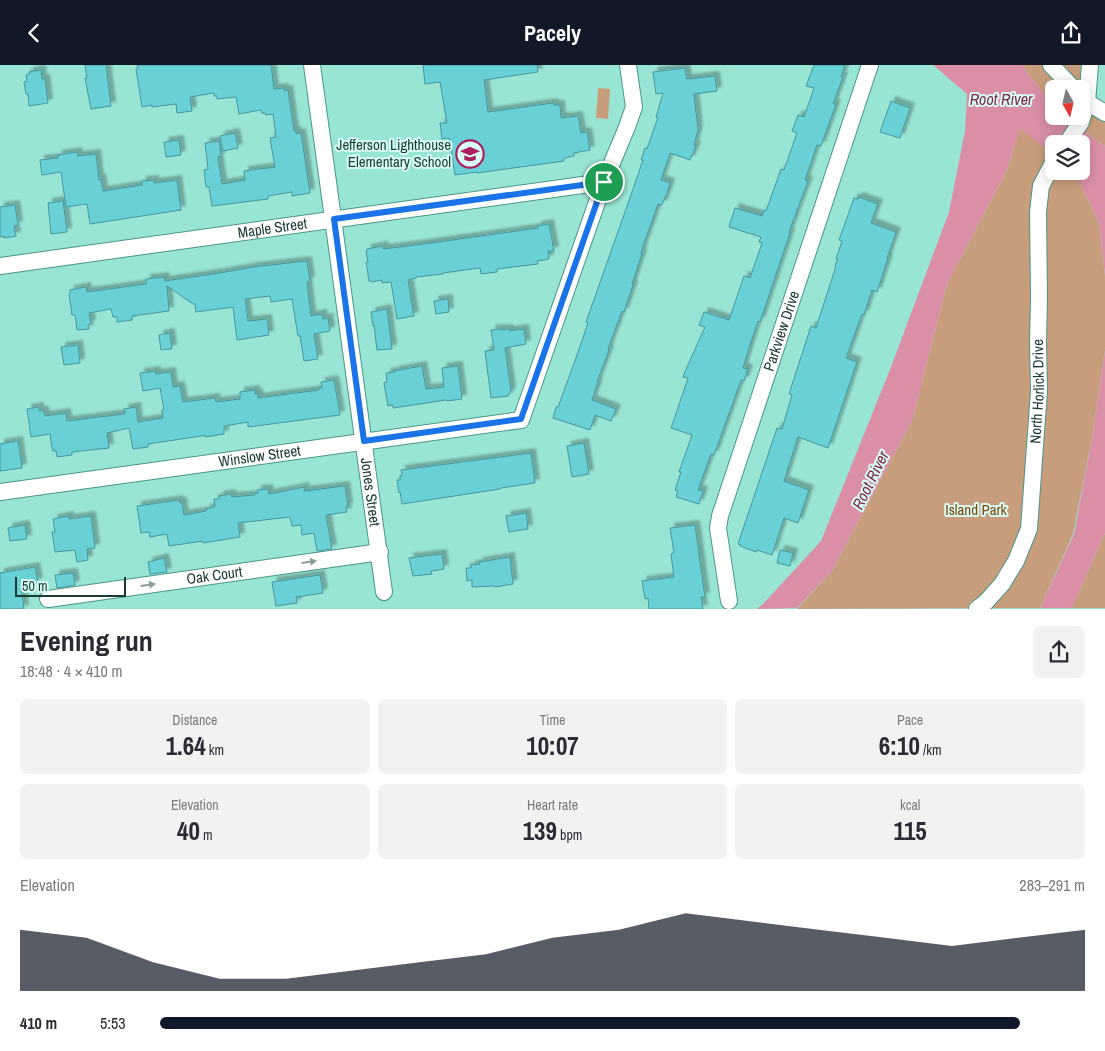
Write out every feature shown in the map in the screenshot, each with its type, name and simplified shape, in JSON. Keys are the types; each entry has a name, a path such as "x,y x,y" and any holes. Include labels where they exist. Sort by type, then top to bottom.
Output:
{"street":[{"name":"Jones Street","path":"312,65 384,592"},
{"path":"604,182 634,107 628,65"},
{"name":"Parkview Drive","path":"729,601 718,528 720,516 870,65"},
{"path":"1050,65 1065,80"},
{"path":"1087,80 1090,65"},
{"path":"1090,103 1105,113"},
{"name":"North Horlick Drive","path":"977,609 986,603 1002,584 1016,561 1029,529 1039,391 1038,212 1041,186 1045,178"},
{"name":"Maple Street","path":"0,266 604,182"},
{"name":"Winslow Street","path":"0,492 521,419 604,182"},
{"name":"Oak Court","path":"48,599 380,552"}],"green space":[{"path":"1023,65 1081,65 1080,80 1045,80 1045,95"},
{"path":"598,88 610,89 608,119 596,118"},
{"path":"1090,108 1105,121 1105,146 1075,125 1090,125"},
{"name":"Island Park","path":"1020,127 1045,148 1045,180 1078,180 1099,223 1105,276 1105,350 1092,438 1073,534 1040,608 797,609 832,571 912,421 947,284 1007,170"},
{"path":"1105,533 1105,608 1072,608"}],"water":[{"name":"Root River","path":"933,65 1023,65 1045,95 1045,125 1075,125 1089,135 1045,135 1045,149 1020,128 1007,170 947,284 912,421 832,571 797,608 757,609 821,541 891,367 949,212 965,131 967,94"},
{"name":"Root River","path":"1090,136 1105,146 1105,276 1099,223 1078,180 1090,180"},
{"path":"1105,350 1105,533 1072,608 1040,608 1074,534 1092,438"}],"building":[{"path":"85,65 106,65 111,106 91,109 85,78 87,78"},
{"path":"137,65 271,65 274,89 284,88 284,91 288,90 294,131 296,131 296,134 301,133 310,193 292,196 292,192 268,196 268,199 212,206 209,187 206,187 204,170 208,169 205,143 219,141 221,156 218,157 222,184 245,180 244,171 275,167 270,138 276,137 273,114 266,115 261,110 239,114 236,97 217,99 214,93 190,97 192,111 177,113 176,104 142,107"},
{"path":"423,65 537,65 538,72 484,80 488,112 553,103 554,105 560,105 561,118 578,116 581,133 587,132 590,150 574,153 574,156 564,158 564,161 455,175 449,138 442,139 440,123 447,123 440,82 425,84"},
{"path":"814,65 845,65 841,77 843,77 833,104 836,104 821,146 817,145 805,180 808,181 789,232 760,322 758,321 750,345 743,368 748,369 744,381 741,380 714,455 711,454 698,490 703,491 699,504 676,497 678,491 675,490 692,435 671,428 688,378 683,377 705,327 699,325 704,312 729,320 744,276 750,278 762,243 759,242 761,237 729,227 735,208 762,216 764,210 766,211 781,169 784,170 797,133 792,131 798,115 804,117 814,88 806,86"},
{"path":"685,68 687,79 715,76 717,91 694,94 698,130 694,145 696,146 690,160 670,153 661,180 670,183 668,190 662,205 658,204 643,246 624,312 622,311 609,346 592,400 616,409 611,421 595,415 590,430 553,418 588,323 586,322 643,160 641,160 645,148 647,149 658,117 656,117 663,93 656,94 653,72"},
{"path":"41,70 42,79 45,79 48,103 29,106 24,82 27,81 26,75 29,72"},
{"path":"891,101 910,108 900,138 880,132"},
{"path":"235,133 238,148 223,151 220,136"},
{"path":"179,140 181,155 166,157 164,142"},
{"path":"77,152 78,156 96,154 99,180 101,179 103,191 142,185 142,181 154,180 154,183 177,180 181,210 90,224 87,204 66,207 61,172 42,175 40,160 58,158 58,155"},
{"path":"859,197 878,204 871,223 896,232 877,292 872,290 846,358 857,362 828,448 798,437 784,481 809,490 798,523 784,518 772,555 757,550 756,552 738,544 777,428 782,429 792,395 789,394 811,326 816,328 838,259 836,259 842,241 839,240 854,198 858,199"},
{"path":"63,201 67,232 51,234 48,203"},
{"path":"15,205 18,225 14,226 16,236 0,237 0,207"},
{"path":"549,224 554,251 548,251 549,259 537,261 538,264 497,269 497,272 481,274 480,268 416,277 408,280 414,316 397,319 391,282 382,283 382,280 369,281 366,262 368,262 367,249 383,246 383,249 424,244 538,228 537,226"},
{"path":"307,261 310,281 307,282 311,316 322,314 323,319 328,318 330,331 314,334 318,359 304,361 292,299 271,302 270,296 245,299 248,321 267,319 269,335 237,340 233,307 196,312 195,304 167,286 169,311 132,316 132,320 117,322 117,317 113,317 111,309 89,313 91,324 88,325 89,329 77,330 75,315 72,315 70,290 86,287 87,292 146,284 146,279 164,277 165,281 253,267"},
{"path":"448,299 449,312 436,314 434,301"},
{"path":"387,309 392,349 377,350 371,312"},
{"path":"508,329 510,331 524,329 526,344 505,348 511,391 508,396 491,398 485,351 494,350 491,330"},
{"path":"170,333 172,349 161,350 159,335"},
{"path":"78,345 80,363 64,365 61,347"},
{"path":"422,366 426,389 444,387 442,368 458,366 462,399 393,408 393,405 388,406 384,383 387,382 386,373"},
{"path":"156,371 156,374 171,372 173,387 180,386 183,402 215,398 216,402 240,399 240,392 255,390 255,394 258,393 258,398 319,390 319,388 322,388 321,382 334,380 340,415 248,427 248,422 224,426 224,434 148,444 148,447 133,449 129,428 107,433 109,448 72,452 72,455 57,457 56,451 53,451 52,448 50,434 31,437 27,409 39,407 39,411 44,411 45,416 66,413 67,421 125,414 124,409 136,407 138,422 163,418 162,410 164,409 160,388 143,391 140,373"},
{"path":"18,441 22,468 0,471 0,444"},
{"path":"584,443 589,474 572,477 567,446"},
{"path":"531,453 535,483 402,504 397,480 400,480 402,475 401,470"},
{"path":"345,486 347,512 326,515 332,549 317,551 314,533 302,535 301,525 292,526 290,517 238,523 240,537 203,543 203,541 169,546 167,534 150,537 149,532 141,533 137,506 179,500 180,503 182,502 184,515 206,511 206,509 215,507 214,499 219,499 219,496 231,494 232,497 255,495 258,493 257,490 268,489 269,494 305,487 304,491"},
{"path":"526,513 528,529 509,532 506,516"},
{"path":"69,516 69,519 91,516 95,548 87,549 88,560 77,562 75,550 55,552 52,532 55,532 53,519"},
{"path":"25,525 27,539 10,541 8,528"},
{"path":"695,525 705,597 701,597 703,609 649,609 648,598 645,599 642,581 674,577 671,555 674,553 670,528"},
{"path":"780,550 793,553 790,566 777,563"},
{"path":"442,554 444,569 431,571 432,574 413,576 409,558"},
{"path":"510,557 513,584 495,587 472,587 472,580 467,581 466,568 471,568 471,565"},
{"path":"164,558 167,572 150,574 148,562"},
{"path":"35,567 38,582 21,585 24,609 0,609 0,573"},
{"path":"73,573 75,585 57,588 55,575"},
{"path":"320,575 323,593 296,597 297,603 276,606 272,582"}],"place":[{"name":"Jefferson Lighthouse Elementary School","path":"470,154"}],"route":[{"path":"604,182 521,419 364,441 334,219 604,182"}]}
